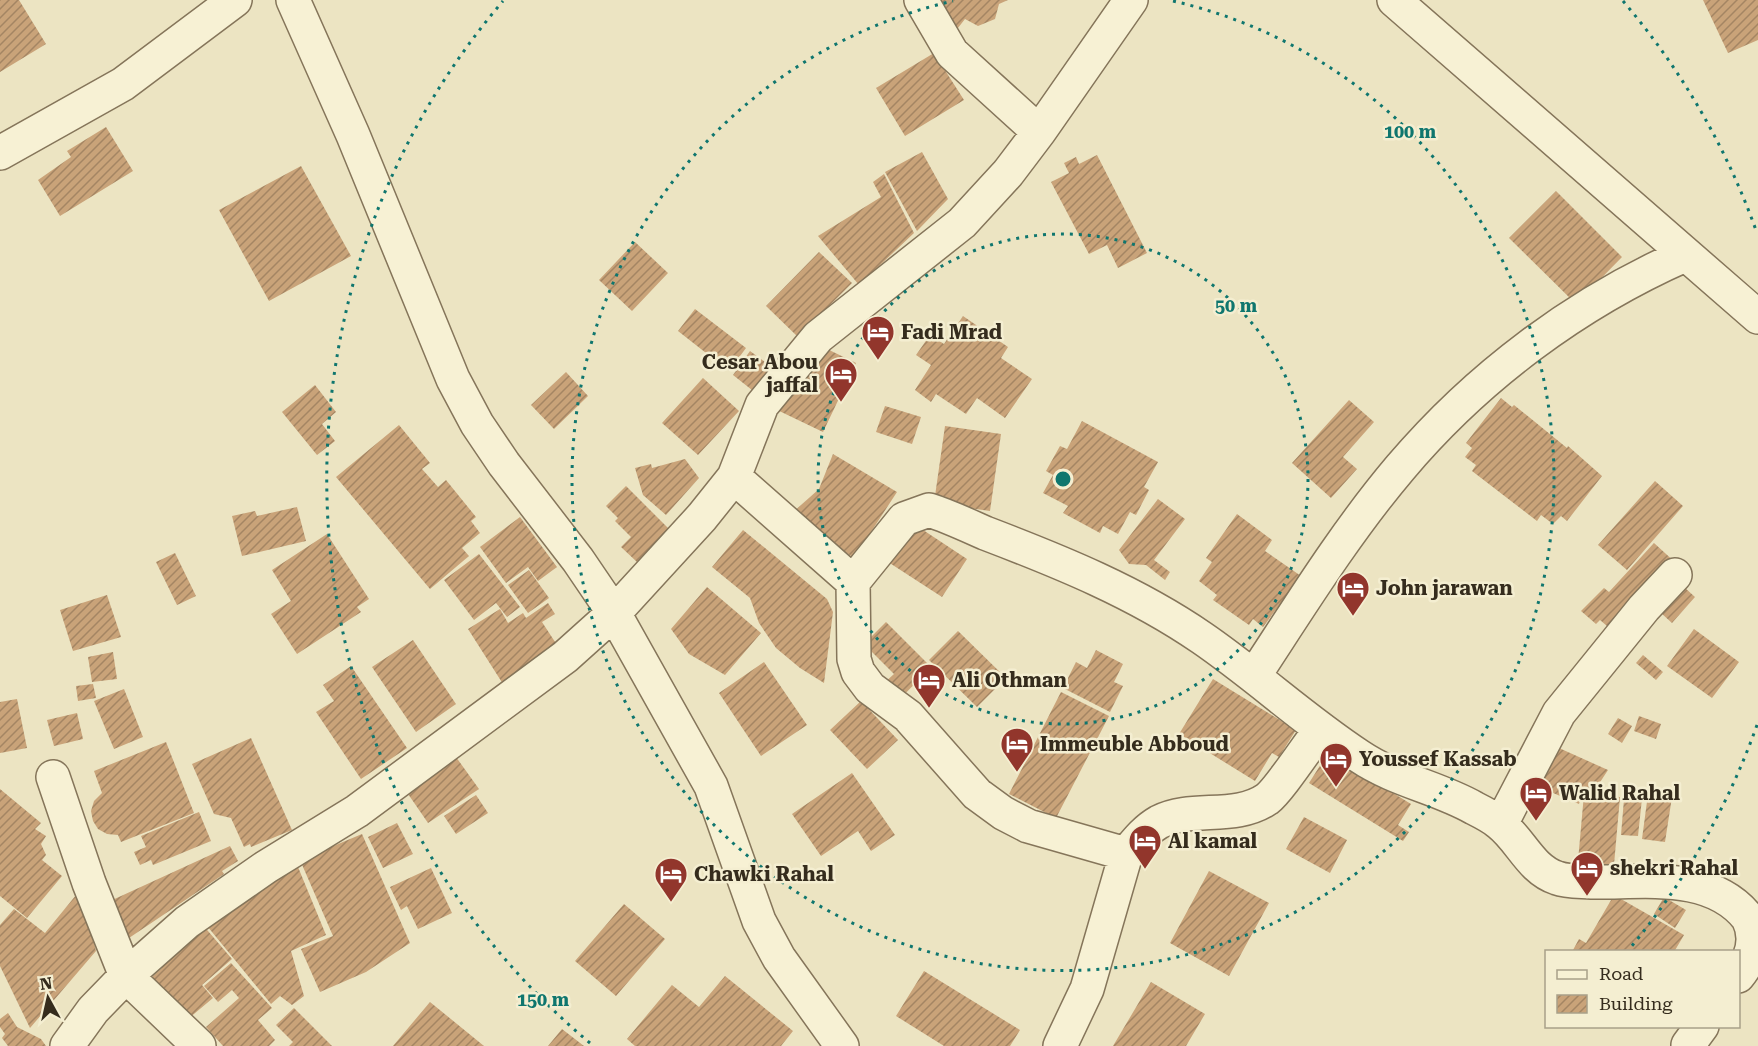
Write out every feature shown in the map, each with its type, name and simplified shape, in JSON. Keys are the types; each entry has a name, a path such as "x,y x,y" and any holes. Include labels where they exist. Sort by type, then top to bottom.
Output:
{"street":[{"path":"0,153 123,84 235,0"},
{"path":"293,0 353,135 453,379 477,424 504,464 578,560 614,613 711,786 759,921 780,958 842,1046"},
{"path":"921,0 952,53 1039,132"},
{"path":"1394,0 1758,317"},
{"path":"67,1046 93,1010 126,976 187,922 266,867 357,811 556,664 614,613 702,517 734,477 762,405 818,337 962,223 1008,173 1039,132 1129,1"},
{"path":"1254,676 1301,602 1381,492 1445,419 1482,383 1520,352 1618,289 1685,255"},
{"path":"734,477 852,582"},
{"path":"1126,854 1028,826 1003,813 977,794 908,716 870,688 858,672 854,659 852,582 904,519 929,510 1033,550 1139,598 1202,638 1360,757 1391,775 1471,806 1501,824 1537,866 1557,878 1585,881 1670,881 1695,885 1716,893 1740,909 1753,924 1755,947 1751,960 1740,974"},
{"path":"1501,824 1559,713 1644,608 1676,575"},
{"path":"1060,1046 1087,989 1126,854 1145,832 1161,821 1182,816 1234,812 1268,798 1321,729"},
{"path":"53,777 89,883 126,976 199,1046"},
{"path":"1688,1045 1701,1028"}],"building":[{"path":"0,0 19,0 46,44 0,72"},
{"path":"933,0 1008,0 999,4 995,19 978,26 965,19 954,33"},
{"path":"1703,0 1758,0 1758,40 1728,53"},
{"path":"934,53 964,100 905,136 876,88"},
{"path":"106,127 133,171 60,216 38,180 71,157 67,151"},
{"path":"922,152 948,199 917,231 885,172"},
{"path":"1097,155 1147,253 1118,268 1107,245 1089,254 1051,182 1069,173 1064,163 1076,157 1079,164"},
{"path":"301,166 351,256 269,301 219,210"},
{"path":"884,174 914,233 859,285 818,236 881,197 873,182"},
{"path":"1556,191 1622,257 1576,304 1509,238"},
{"path":"635,242 668,273 632,311 599,280"},
{"path":"819,252 852,283 798,337 766,306"},
{"path":"695,309 746,348 729,371 678,331"},
{"path":"963,316 1008,347 1001,358 1032,379 1005,418 977,398 966,414 936,394 931,402 915,390 931,365 916,355 930,335 944,344"},
{"path":"823,347 856,363 823,432 773,408"},
{"path":"750,351 776,370 757,394 733,375"},
{"path":"566,372 588,396 554,429 531,405"},
{"path":"703,378 739,411 698,455 662,423"},
{"path":"315,385 336,412 322,424 335,441 317,455 282,412"},
{"path":"1501,398 1512,407 1514,405 1567,448 1568,446 1602,476 1567,521 1561,516 1553,524 1541,515 1537,521 1472,471 1476,465 1465,457 1472,448 1466,443"},
{"path":"1349,400 1374,422 1343,457 1357,469 1331,498 1292,463"},
{"path":"885,406 921,417 912,444 876,432"},
{"path":"1082,421 1158,462 1144,487 1149,490 1136,515 1130,512 1118,534 1103,526 1100,533 1063,513 1068,506 1043,493 1053,475 1046,471 1060,446 1067,449"},
{"path":"399,425 430,463 422,469 438,487 446,480 476,517 471,521 480,533 462,548 469,556 430,589 336,477"},
{"path":"945,426 1001,434 990,511 934,503"},
{"path":"833,454 897,492 854,558 791,514 819,489"},
{"path":"685,459 699,478 666,515 643,495 635,468 651,464 652,468"},
{"path":"1655,481 1683,506 1627,570 1598,545"},
{"path":"626,486 670,530 637,562 621,547 631,537 615,521 618,518 606,506"},
{"path":"1158,499 1185,519 1154,560 1170,572 1165,580 1146,565 1129,564 1119,550"},
{"path":"297,507 306,541 242,556 232,516 255,511 257,516"},
{"path":"1237,514 1272,540 1265,551 1301,576 1263,627 1253,619 1249,625 1213,600 1217,595 1199,581 1212,562 1206,558"},
{"path":"520,517 557,567 538,581 528,567 506,583 480,547"},
{"path":"911,522 967,559 942,597 885,560"},
{"path":"743,530 827,599 833,612 824,683 800,668 776,648 759,623 750,598 712,567"},
{"path":"327,534 369,599 357,607 361,612 297,654 271,614 291,601 272,570"},
{"path":"1654,543 1677,564 1614,632 1600,620 1596,624 1581,611 1604,588 1609,592"},
{"path":"175,553 196,596 177,605 156,562"},
{"path":"479,554 520,607 507,617 496,603 474,620 444,580"},
{"path":"529,570 549,598 528,613 508,585"},
{"path":"707,587 761,633 725,675 689,654 671,629"},
{"path":"1684,587 1695,597 1672,623 1661,613"},
{"path":"107,595 121,637 73,651 60,610"},
{"path":"548,603 555,614 542,622 559,648 503,684 468,629 500,609 508,623 523,613 526,618"},
{"path":"886,622 931,667 899,700 883,684 894,674 864,644"},
{"path":"1694,629 1739,662 1712,698 1667,666"},
{"path":"958,631 1006,678 977,707 929,660"},
{"path":"413,640 456,704 416,732 372,667"},
{"path":"1096,650 1123,664 1114,682 1123,686 1110,712 1063,688 1076,662 1087,668"},
{"path":"113,652 117,679 92,682 88,657"},
{"path":"1643,655 1663,672 1656,680 1636,663"},
{"path":"764,662 807,725 761,756 719,693"},
{"path":"351,666 407,748 361,779 316,712 334,701 323,685"},
{"path":"1213,679 1296,730 1279,757 1272,753 1255,781 1179,734"},
{"path":"93,684 96,698 78,701 76,686"},
{"path":"124,689 143,737 114,749 94,701"},
{"path":"1061,692 1109,716 1056,818 1009,794"},
{"path":"17,699 27,748 0,753 0,702"},
{"path":"861,701 898,740 867,769 830,730"},
{"path":"77,713 83,739 54,746 47,720"},
{"path":"1639,716 1661,724 1656,739 1634,731"},
{"path":"1618,718 1632,726 1622,743 1608,734"},
{"path":"251,738 292,830 251,847 250,844 244,847 231,818 214,814 192,764"},
{"path":"166,742 194,813 121,842 118,835 107,834 98,829 91,811 94,801 102,793 94,771"},
{"path":"1559,748 1608,770 1593,793 1583,790 1579,804 1539,787"},
{"path":"1328,753 1411,804 1398,825 1409,832 1403,841 1309,783"},
{"path":"456,757 479,789 428,823 406,791"},
{"path":"852,773 895,835 871,851 858,831 821,856 792,814"},
{"path":"1625,787 1643,789 1638,836 1621,835"},
{"path":"0,789 41,823 35,829 46,836 41,844 46,855 42,860 62,876 27,918 0,896"},
{"path":"1584,794 1620,797 1613,876 1577,872"},
{"path":"1648,794 1672,797 1665,842 1642,839"},
{"path":"476,795 488,813 456,834 444,816"},
{"path":"199,812 211,841 153,865 151,860 140,865 134,852 146,847 141,836"},
{"path":"1304,817 1347,840 1330,873 1286,849"},
{"path":"397,823 413,854 383,868 368,837"},
{"path":"362,834 410,943 366,972 320,992 301,949 333,936 300,860"},
{"path":"230,846 238,861 222,871 224,874 129,938 108,902"},
{"path":"298,867 326,935 291,951 304,996 292,1005 280,996 271,1004 203,921"},
{"path":"431,868 452,913 418,929 407,906 401,910 390,887"},
{"path":"1209,871 1269,903 1229,976 1170,943"},
{"path":"81,889 96,951 30,1028 0,966 0,925 14,909 45,933"},
{"path":"1614,895 1684,935 1675,950 1573,950 1579,939 1586,943"},
{"path":"1664,897 1686,910 1675,928 1654,914"},
{"path":"624,904 665,939 616,996 575,961"},
{"path":"202,924 232,959 202,985 213,998 188,1019 152,977 162,968 157,962"},
{"path":"231,963 272,1008 258,1020 275,1040 269,1046 223,1046 206,1027 239,998 232,990 218,1002 204,986"},
{"path":"924,971 1020,1030 1010,1046 944,1046 896,1016"},
{"path":"725,976 793,1031 781,1046 635,1046 627,1039 672,985 699,1007"},
{"path":"1151,982 1205,1014 1186,1046 1113,1046"},
{"path":"430,1002 484,1046 393,1046"},
{"path":"294,1008 332,1046 289,1046 293,1042 276,1025"},
{"path":"8,1013 17,1027 41,1039 46,1046 8,1046 2,1038 5,1034 0,1027 0,1019"},
{"path":"562,1029 584,1046 548,1046"}],"place":[{"name":"Fadi Mrad","path":"878,361"},
{"name":"Cesar Abou jaffal","path":"841,403"},
{"name":"John jarawan","path":"1353,617"},
{"name":"Ali Othman","path":"929,709"},
{"name":"Immeuble Abboud","path":"1017,773"},
{"name":"Youssef Kassab","path":"1336,788"},
{"name":"Walid Rahal","path":"1536,822"},
{"name":"Al kamal","path":"1145,870"},
{"name":"shekri Rahal","path":"1587,897"},
{"name":"Chawki Rahal","path":"671,903"}]}
